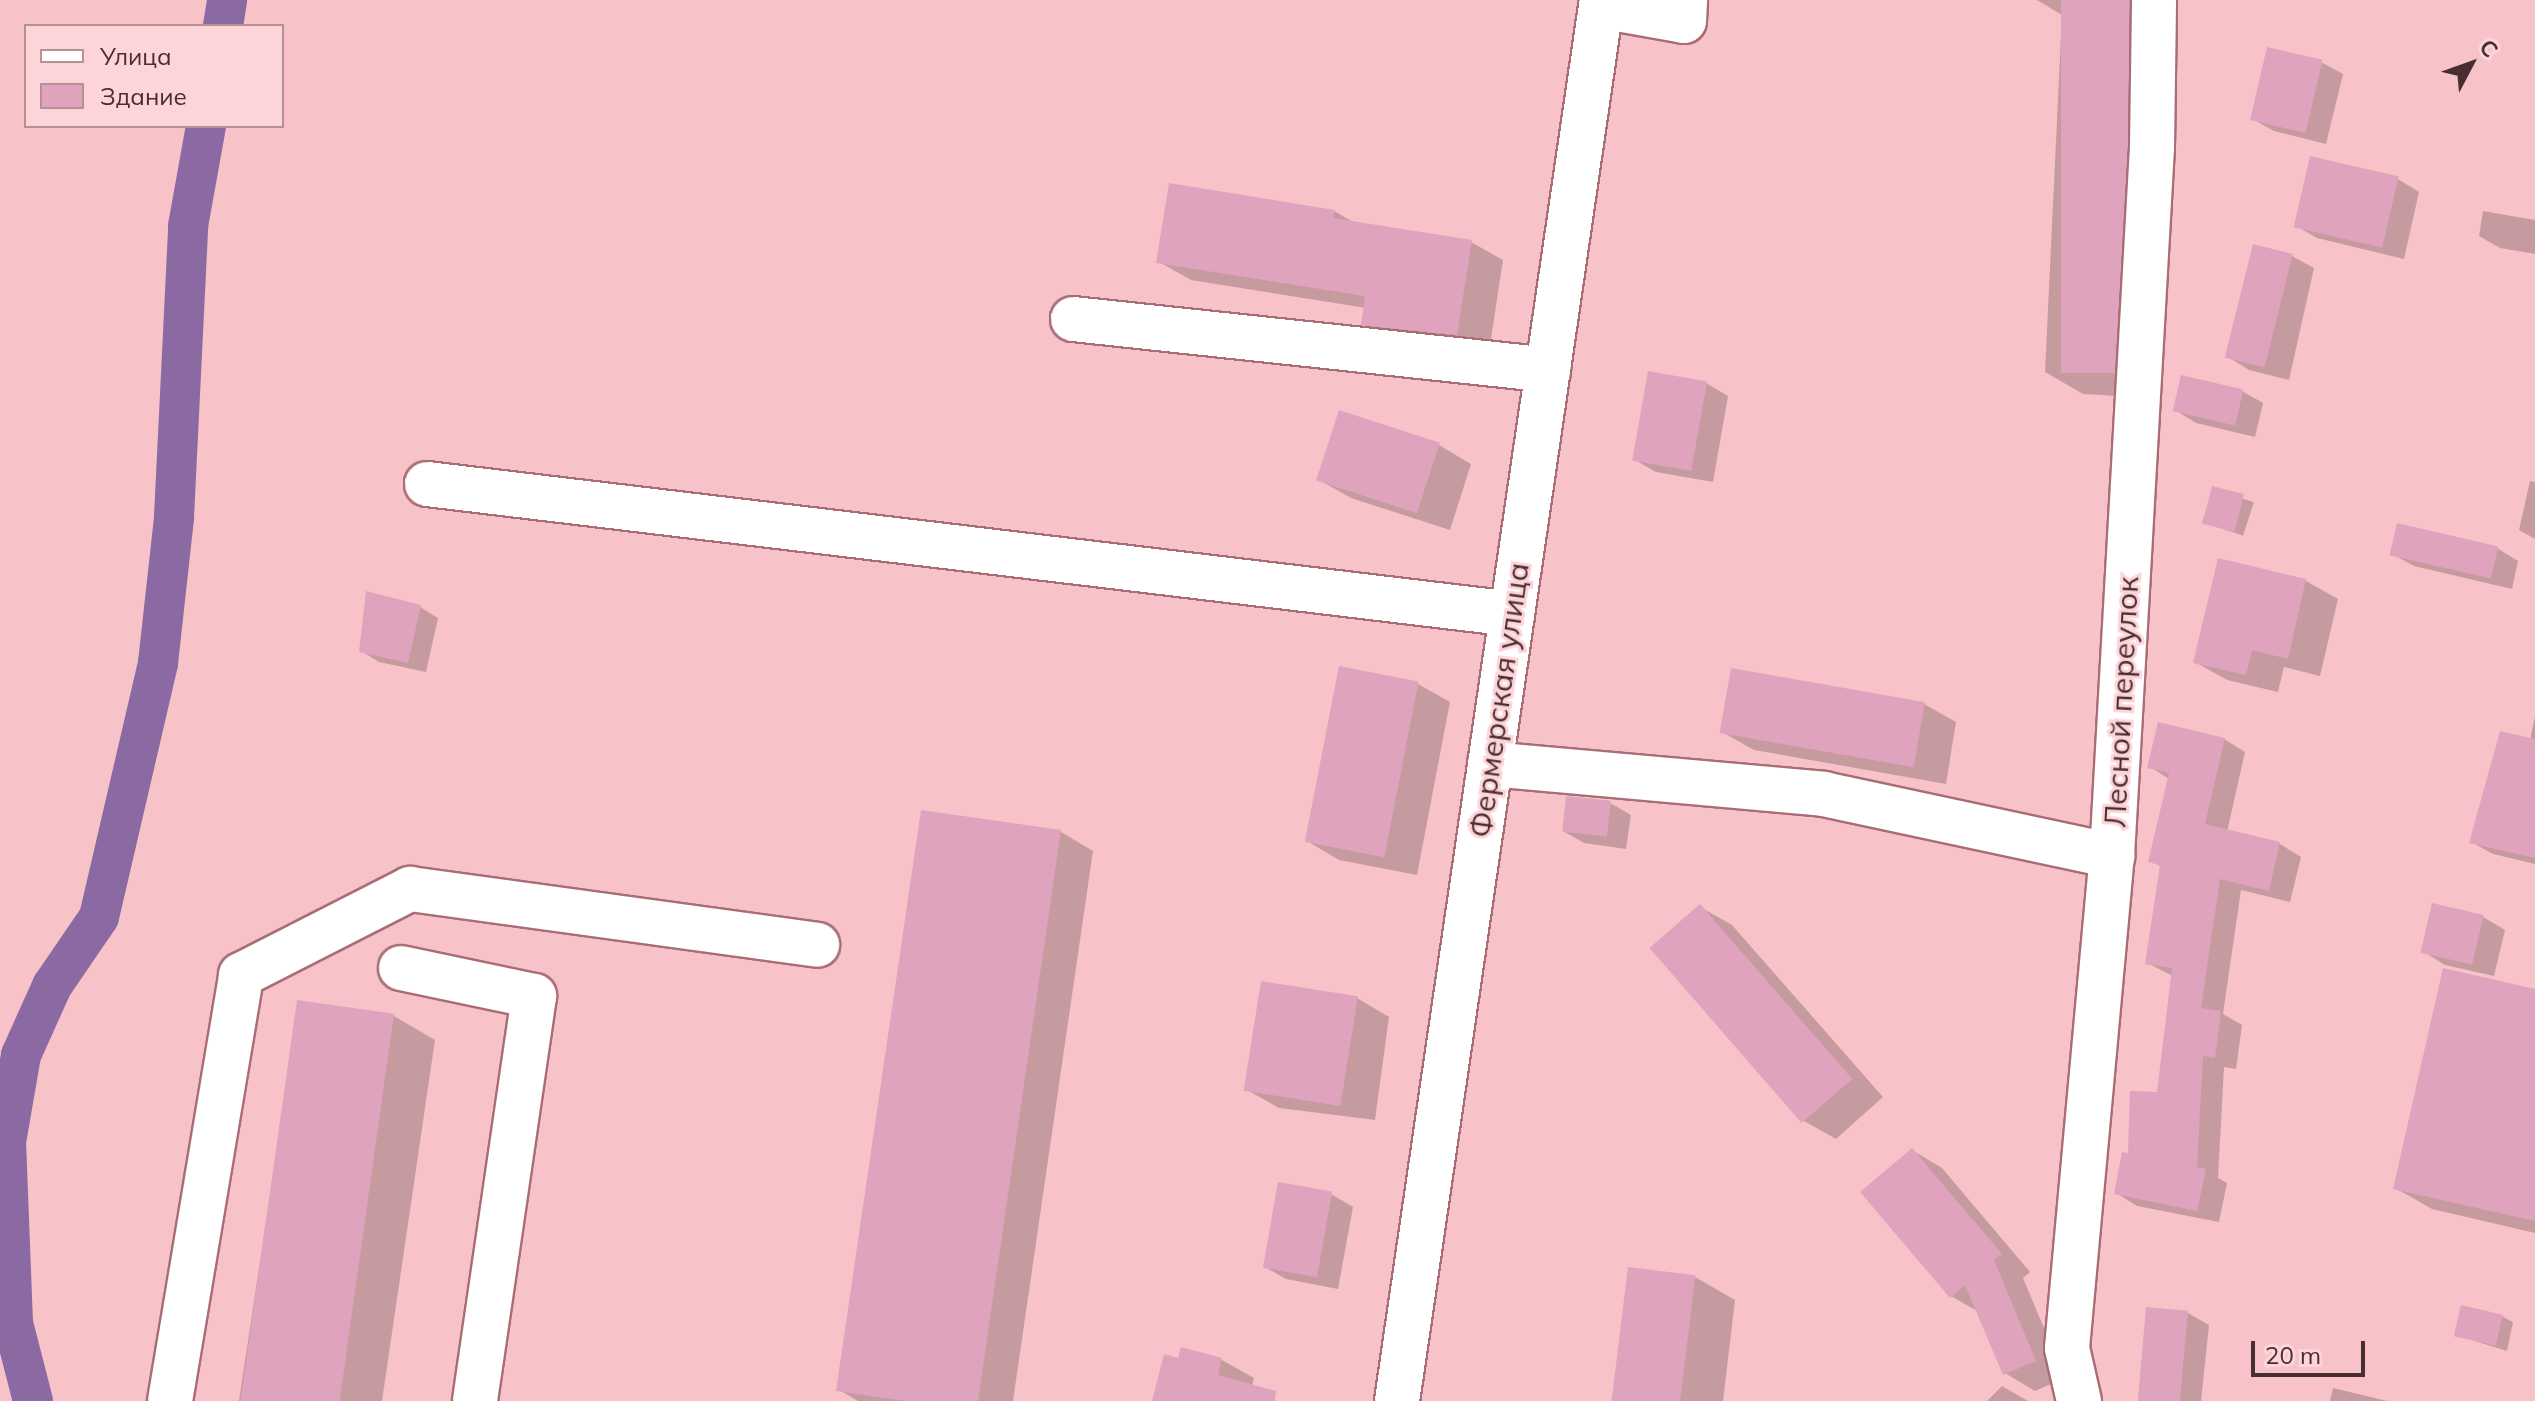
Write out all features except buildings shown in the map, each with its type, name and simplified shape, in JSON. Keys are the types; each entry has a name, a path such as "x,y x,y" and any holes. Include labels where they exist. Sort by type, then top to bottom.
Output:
{"street":[{"path":"1601,3 1684,21 1685,0"},
{"name":"Лесной переулок","path":"2079,1401 2067,1348 2112,856 2152,148 2154,0"},
{"name":"Фермерская улица","path":"1397,1401 1601,3"},
{"path":"1073,319 1548,370"},
{"path":"427,484 1512,614"},
{"path":"1490,764 1824,794 2112,856"},
{"path":"170,1401 241,975 410,889 817,945"},
{"path":"401,968 534,996 475,1401"}],"waterway":[{"path":"223,24 227,0"},
{"path":"33,1401 13,1323 6,1142 21,1055 52,986 99,917 158,663 174,517 188,226 206,128"}]}
